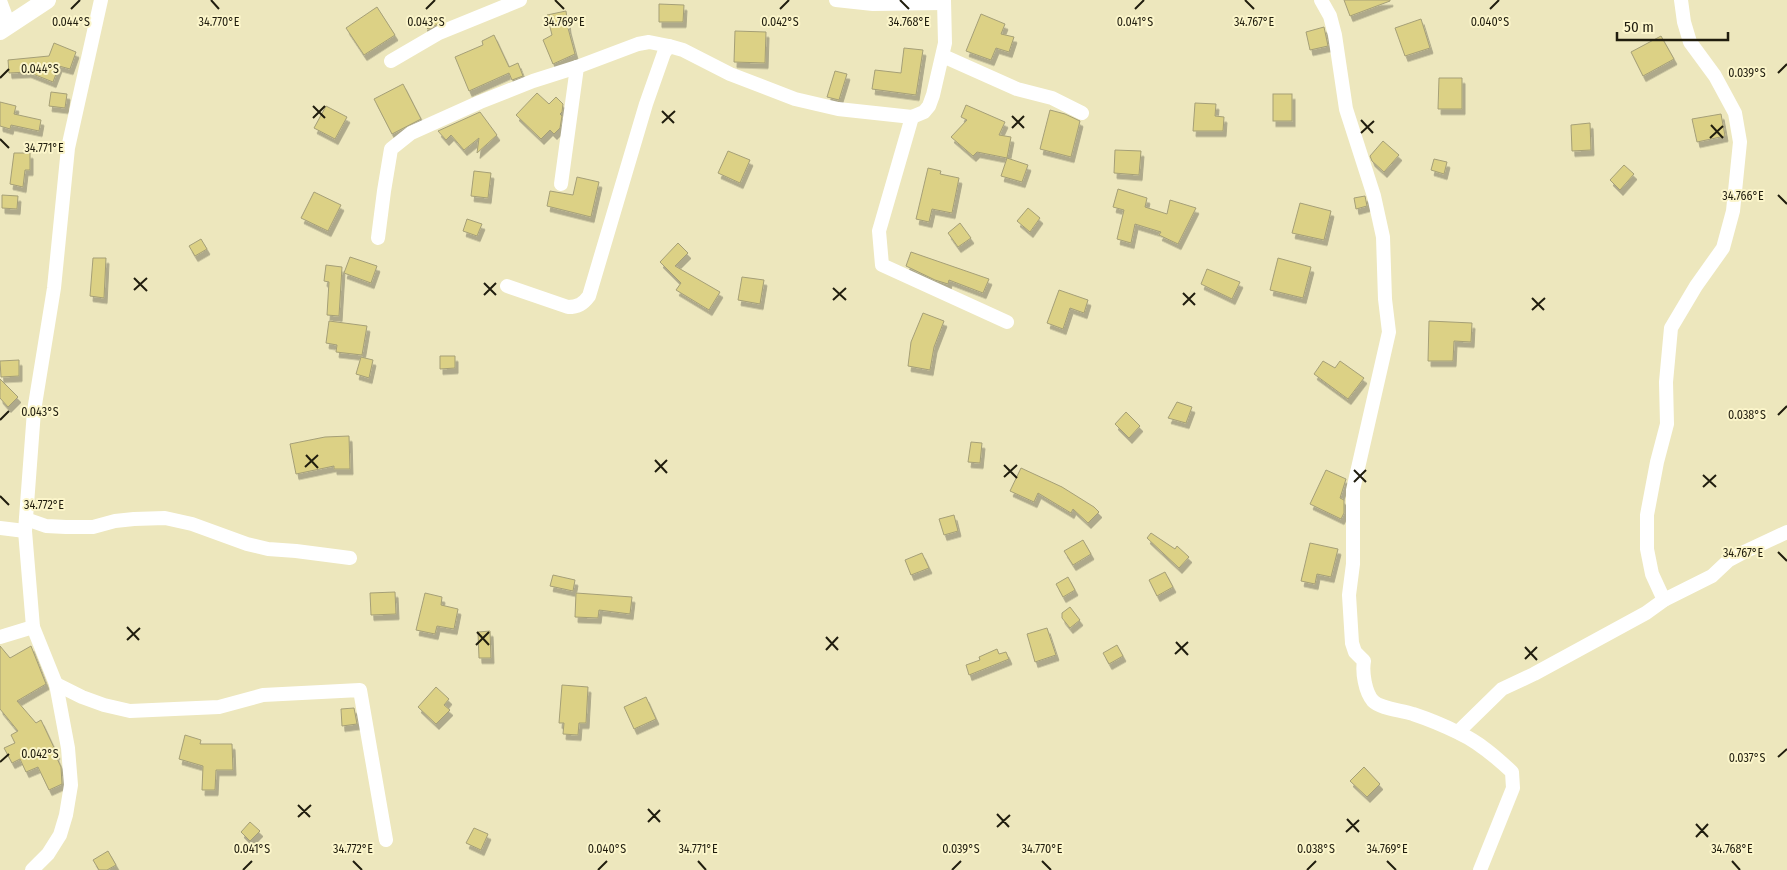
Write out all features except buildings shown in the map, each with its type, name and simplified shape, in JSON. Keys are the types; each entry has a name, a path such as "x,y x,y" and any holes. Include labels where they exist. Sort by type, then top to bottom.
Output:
{"street":[{"path":"0,1 5,28 47,0"},
{"path":"32,870 48,854 60,835 66,815 71,785 68,748 56,684 33,627 25,525 34,411 54,288 68,148 101,0"},
{"path":"391,61 439,33 520,0"},
{"path":"378,238 388,161 391,149 397,143 411,133 480,102 638,44 650,42 683,50 730,74 795,99 838,110 912,117 924,112 929,106 943,56 946,33 944,2 873,4 836,0"},
{"path":"1321,0 1330,16 1336,35 1346,109 1374,196 1383,237 1385,299 1389,332 1353,490 1353,564 1349,595 1352,643 1355,652 1364,661 1363,667 1368,693 1379,706 1413,714 1458,732 1486,749 1512,772 1514,778 1510,795 1480,870"},
{"path":"1664,600 1652,574 1646,549 1647,515 1657,462 1667,424 1666,382 1671,328 1696,286 1723,248 1733,211 1740,142 1735,113 1715,76 1690,42 1684,22 1681,0"},
{"path":"507,286 568,307 576,307 589,296 634,150 646,104 664,53 669,46"},
{"path":"943,56 1018,89 1052,98 1082,113"},
{"path":"561,184 577,67"},
{"path":"912,117 879,231 882,265 1007,322"},
{"path":"0,528 25,525 66,528 93,527 116,521 165,518 192,524 247,544 268,549 350,558"},
{"path":"1458,732 1502,689 1534,674 1646,613 1664,600 1712,576 1729,560 1787,532"},
{"path":"0,637 33,627"},
{"path":"56,684 82,697 104,705 130,711 219,707 263,695 360,690 386,840"}]}
